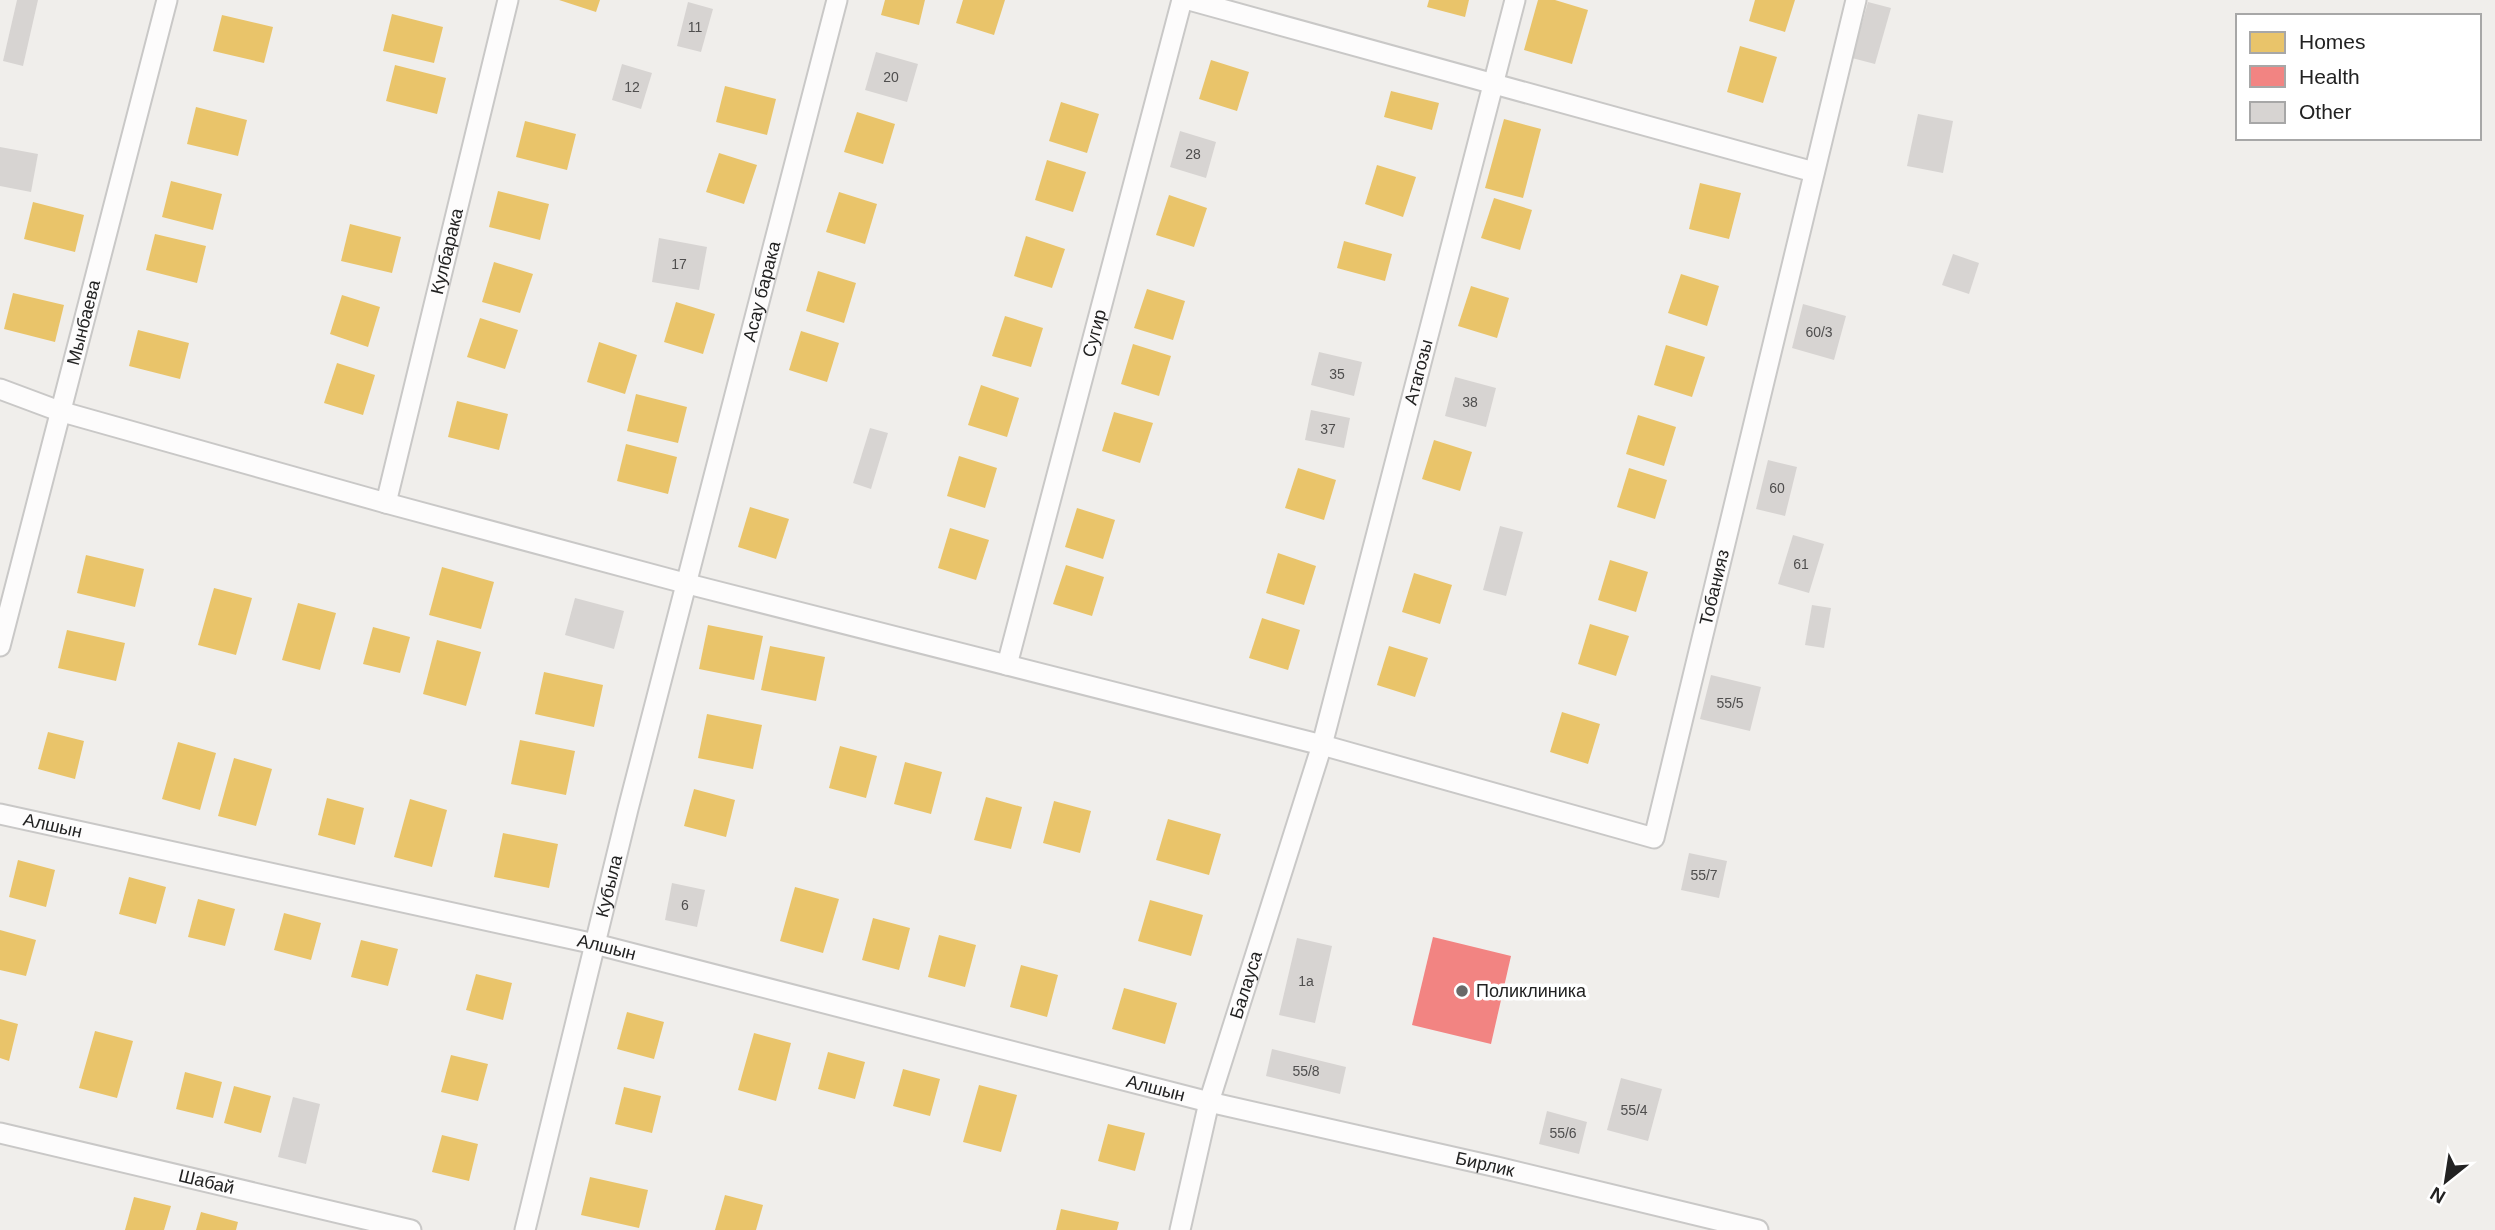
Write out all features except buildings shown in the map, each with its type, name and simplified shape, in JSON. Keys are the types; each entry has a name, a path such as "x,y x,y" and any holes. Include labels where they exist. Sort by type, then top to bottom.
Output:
{"street":[{"name":"Мынбаева","path":"0,646 167,0"},
{"name":"Кулбарака","path":"386,503 508,0"},
{"name":"Асау барака","path":"688,584 837,0"},
{"name":"Сугир","path":"1007,665 1182,0"},
{"path":"1189,0 1814,172"},
{"name":"Атагозы","path":"1322,745 1515,0"},
{"name":"Тобанияз","path":"1322,745 1654,838 1856,0"},
{"path":"0,389 59,411 386,503 688,584 1322,745"},
{"name":"Кубыла","path":"525,1230 688,584"},
{"name":"Балауса","path":"1180,1230 1209,1102 1322,745"},
{"name":"Алшын","path":"0,814 595,944 1209,1102"},
{"name":"Бирлик","path":"1209,1102 1759,1230"},
{"name":"Шабай","path":"0,1133 411,1230"}],"place":[{"name":"Поликлиника","path":"1462,991"}]}
